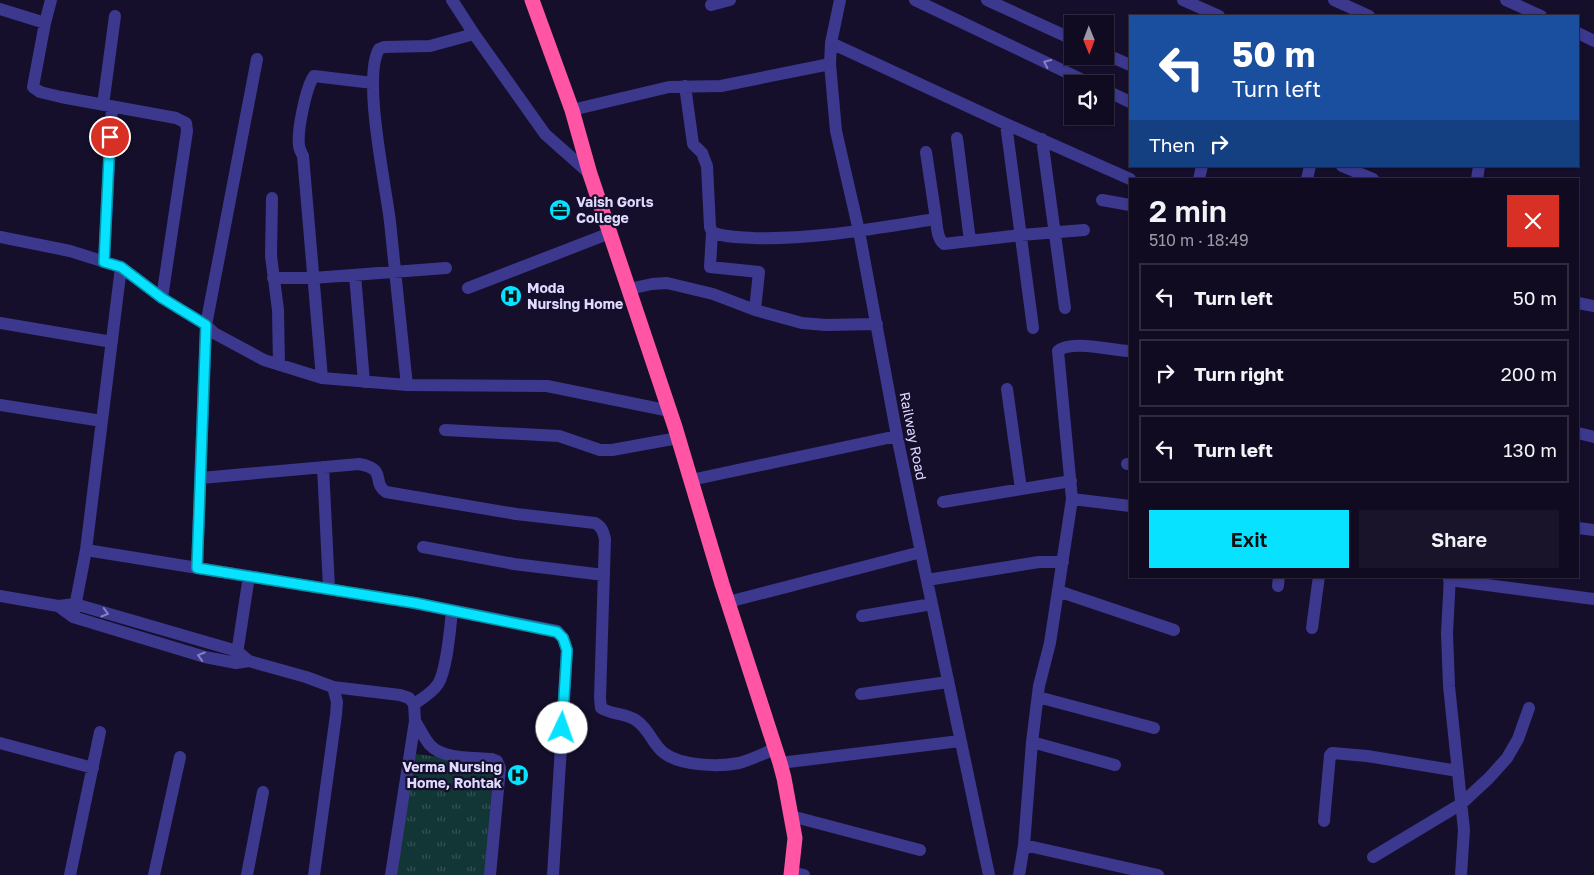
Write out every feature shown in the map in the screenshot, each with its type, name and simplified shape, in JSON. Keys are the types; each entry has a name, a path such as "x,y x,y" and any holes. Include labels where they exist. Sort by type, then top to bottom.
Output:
{"highway":[{"path":"532,0 572,110 590,174 670,411 728,602 778,756 795,838 795,874"}],"street":[{"path":"51,0 33,87 40,92 176,118 186,123 187,131 162,298"},
{"path":"452,0 545,134 590,174"},
{"path":"711,5 730,0"},
{"name":"Railway Road","path":"840,0 831,43 830,64 836,131 859,231 897,436 960,741 990,875"},
{"path":"915,0 1072,75"},
{"path":"987,0 1064,35"},
{"path":"1183,0 1217,15"},
{"path":"1334,0 1367,15"},
{"path":"1506,0 1537,15"},
{"path":"0,9 45,23"},
{"path":"104,262 108,106 116,16"},
{"path":"1579,33 1594,40"},
{"path":"407,385 390,221 373,103 374,62 379,49 384,47 430,46 474,34"},
{"path":"831,43 1129,179"},
{"path":"1114,58 1129,65"},
{"path":"197,568 206,325 257,59"},
{"path":"572,110 670,87 721,86 830,64"},
{"path":"322,378 303,160 298,144 308,87 314,76 373,83"},
{"path":"685,86 693,144 702,153 707,166 708,211 712,232 710,267 759,272 755,310"},
{"path":"1114,94 1129,102"},
{"path":"1006,124 1033,328"},
{"path":"957,138 970,242"},
{"path":"1042,139 1065,308"},
{"path":"926,152 939,238 940,242 944,244 1056,231 1084,230"},
{"path":"1344,167 1371,178"},
{"path":"272,198 271,247 278,310 279,364"},
{"path":"1102,200 1129,205"},
{"path":"712,232 726,236 788,238 859,231 936,219"},
{"path":"468,288 610,233"},
{"path":"0,237 70,251 121,267 162,298 206,325 214,333 256,355 322,378 407,385 547,386 670,411"},
{"path":"74,610 86,550 121,267"},
{"path":"273,278 313,278 446,268"},
{"path":"355,275 364,382"},
{"path":"629,289 667,283 713,294 755,310 810,324 877,324"},
{"path":"1579,303 1594,306"},
{"path":"0,324 112,342"},
{"path":"1019,875 1024,845 1032,742 1038,697 1050,643 1072,499 1058,351 1063,347 1090,346 1129,351"},
{"path":"1008,390 1020,490"},
{"path":"0,405 102,421"},
{"path":"445,430 559,436 600,450 612,450 678,438"},
{"path":"1579,433 1594,437"},
{"path":"691,480 897,436"},
{"path":"201,478 359,464 369,466 375,470 380,486 386,492 516,514 595,523 600,526 605,539 601,708 638,721 659,749 679,761 706,764 739,763 778,756 960,741"},
{"path":"323,467 329,588"},
{"path":"943,502 1071,481"},
{"path":"1072,499 1129,506"},
{"path":"1579,528 1594,530"},
{"path":"423,547 514,564 604,575"},
{"path":"86,550 329,588 452,610 557,632 563,638 567,650 553,875"},
{"path":"728,602 921,552"},
{"path":"927,580 1039,562 1063,562"},
{"path":"241,659 249,576"},
{"path":"1312,628 1319,578"},
{"path":"1461,875 1464,830 1449,686 1447,633 1449,578 1594,599"},
{"path":"1058,592 1174,630"},
{"path":"0,596 74,610 306,677 333,687 400,695 409,698 414,704 415,721 391,875"},
{"path":"862,616 932,604"},
{"path":"414,704 431,692 439,682 443,671 452,610"},
{"path":"861,694 948,682"},
{"path":"314,875 336,715 337,702 333,687"},
{"path":"1038,697 1154,728"},
{"path":"1373,857 1461,804 1489,778 1507,758 1518,738 1529,708"},
{"path":"415,721 430,744 438,752 497,761 500,768 490,875"},
{"path":"70,875 100,732"},
{"path":"1032,742 1115,765"},
{"path":"0,744 93,768"},
{"path":"1324,821 1330,755 1332,752 1458,771"},
{"path":"154,875 180,757"},
{"path":"247,875 263,792"},
{"path":"791,816 920,850"},
{"path":"1024,845 1155,875"}],"green space":[{"path":"408,753 494,764 485,875 394,875"}],"place":[{"name":"Vaish Gorls College","path":"560,210"},
{"name":"Moda Nursing Home","path":"511,296"},
{"name":"Verma Nursing Home, Rohtak","path":"518,775"}],"route":[{"path":"110,137 104,262 121,267 162,298 206,325 197,568 415,603 557,632 563,638 567,650 562,728"}]}
